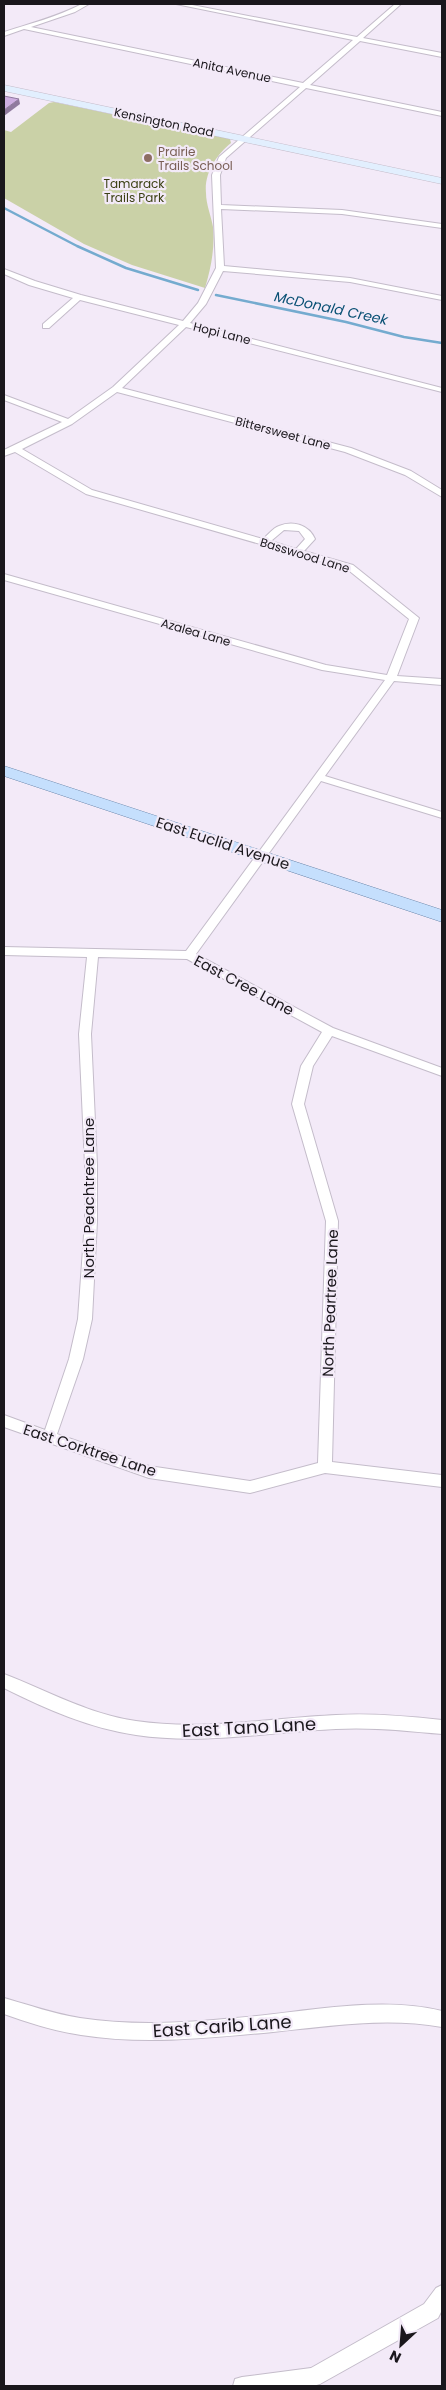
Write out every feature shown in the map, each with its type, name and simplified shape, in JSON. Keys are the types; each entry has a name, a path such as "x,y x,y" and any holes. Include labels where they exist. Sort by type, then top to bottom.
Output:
{"main road":[{"name":"Kensington Road","path":"4,88 442,181"},
{"name":"East Euclid Avenue","path":"4,760 264,850 442,916"},
{"name":"East Euclid Avenue","path":"4,771 442,902"}],"street":[{"path":"4,34 73,11 86,4"},
{"path":"179,4 442,54"},
{"path":"4,453 16,449 69,422 116,389 185,324 202,304 220,268 216,174 223,157 303,85 398,4"},
{"name":"Anita Avenue","path":"21,27 442,114"},
{"path":"216,208 342,212 442,226"},
{"path":"220,268 350,280 442,298"},
{"name":"Hopi Lane","path":"4,271 32,283 78,297 442,390"},
{"path":"46,326 78,297"},
{"name":"Bittersweet Lane","path":"116,389 348,450 408,473 442,494"},
{"path":"4,397 69,422"},
{"name":"Basswood Lane","path":"16,449 89,492 350,567 414,618 391,678 189,955"},
{"path":"265,542 281,528 302,528 310,539 298,552"},
{"name":"Azalea Lane","path":"4,577 325,668 391,678 442,682"},
{"path":"318,777 442,815"},
{"name":"East Cree Lane","path":"4,951 189,955 329,1031 442,1072"},
{"name":"North Peachtree Lane","path":"50,1437 76,1360 86,1310 91,1221 91,1166 85,1034 94,954"},
{"name":"North Peartree Lane","path":"325,1467 332,1222 298,1104 307,1066 329,1031"},
{"name":"East Corktree Lane","path":"4,1421 149,1472 250,1487 325,1467 442,1481"},
{"name":"East Tano Lane","path":"4,1681 40,1698 82,1714 135,1728 211,1732 363,1721 442,1727"},
{"name":"East Carib Lane","path":"4,2006 22,2013 66,2024 106,2030 171,2033 392,2012 442,2019"},
{"path":"242,2386 314,2382 431,2311 442,2294"}],"green space":[{"name":"Tamarack Trails Park","path":"54,102 230,139 231,143 216,158 207,178 206,197 213,227 213,250 205,288 132,265 84,244 4,198 4,130 11,132 49,103"}],"building":[{"path":"4,96 19,99 4,110"}],"waterway":[{"name":"McDonald Creek","path":"4,208 77,246 126,268 198,290"},
{"name":"McDonald Creek","path":"216,295 346,322 404,337 442,343"}],"place":[{"name":"Prairie Trails School","path":"148,158"}]}
